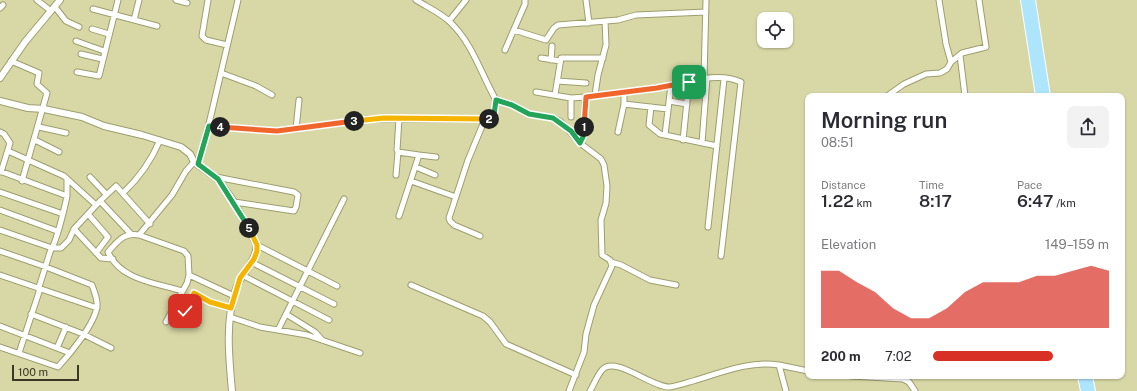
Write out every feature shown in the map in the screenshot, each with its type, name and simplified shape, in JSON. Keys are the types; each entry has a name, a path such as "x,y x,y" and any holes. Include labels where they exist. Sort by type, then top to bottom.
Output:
{"main road":[{"path":"1025,0 1045,93"},
{"path":"1031,0 1040,93"},
{"path":"1082,379 1084,391"},
{"path":"1089,379 1091,391"}],"street":[{"path":"37,0 53,9 66,21 79,27"},
{"path":"0,78 11,61 60,0"},
{"path":"78,72 99,76 117,0"},
{"path":"134,20 139,0"},
{"path":"176,0 187,3"},
{"path":"208,0 202,36 206,40 227,45"},
{"path":"140,236 172,194 186,171 196,163 209,126 238,0"},
{"path":"209,126 247,130 277,131 354,121 399,119 485,119 494,115 496,100 483,70 461,35 449,21 416,0"},
{"path":"449,21 466,0"},
{"path":"505,50 525,4 525,0"},
{"path":"586,0 588,23"},
{"path":"702,144 706,79 706,0"},
{"path":"939,0 946,44 951,62"},
{"path":"891,93 904,84 926,74 940,73 947,69 951,62 960,55 986,47 979,0"},
{"path":"93,9 157,26"},
{"path":"514,30 545,40 556,26 605,21 636,15 706,12"},
{"path":"596,95 598,75 606,45 605,21"},
{"path":"92,29 109,34"},
{"path":"76,41 104,51"},
{"path":"551,60 552,46"},
{"path":"81,54 102,59"},
{"path":"960,55 965,93"},
{"path":"541,58 560,61"},
{"path":"555,95 561,58 603,58"},
{"path":"11,61 39,73 37,84 47,93 42,109 39,127 22,181"},
{"path":"221,73 256,86 272,95"},
{"path":"536,92 571,98 624,92 706,79 740,81 742,86 721,256"},
{"path":"708,227 724,79"},
{"path":"557,81 586,83"},
{"path":"683,140 689,82"},
{"path":"665,135 672,85"},
{"path":"618,132 624,104 624,92"},
{"path":"581,140 586,97"},
{"path":"571,98 571,117"},
{"path":"296,129 299,100"},
{"path":"496,100 512,105 529,114 553,118 571,131 601,159 604,165 607,186 606,203 601,220 601,249 604,257 650,280 676,284"},
{"path":"0,101 28,108 42,109 82,117 104,126 160,140 181,147 190,154 196,163 216,177 234,202 257,245 257,251 252,262 242,275 231,308 232,391"},
{"path":"669,101 687,104"},
{"path":"624,104 668,109"},
{"path":"651,107 650,127 665,135 717,146"},
{"path":"396,175 398,152 396,148 399,119"},
{"path":"480,236 454,225 450,221 470,154 485,119"},
{"path":"39,127 66,133"},
{"path":"0,132 4,134 10,143 0,171 22,181 67,196"},
{"path":"35,140 59,152"},
{"path":"122,193 133,182 156,149 160,140"},
{"path":"8,151 67,179 98,203 131,234 186,252 188,256 189,274 187,283 166,322"},
{"path":"398,152 436,157"},
{"path":"399,216 419,155"},
{"path":"416,168 436,175"},
{"path":"90,177 106,194"},
{"path":"216,177 294,192 298,195 294,211 234,202"},
{"path":"19,353 46,267 50,249 52,248 63,214 67,196 67,179"},
{"path":"411,181 456,197"},
{"path":"0,230 52,248 63,246 74,229 106,194 116,186 150,224"},
{"path":"0,192 63,214"},
{"path":"278,330 344,199"},
{"path":"0,210 57,231"},
{"path":"88,214 108,237 96,253"},
{"path":"74,229 102,258 113,259"},
{"path":"131,234 119,239 108,252 113,259 134,277 182,291"},
{"path":"257,245 337,286"},
{"path":"0,251 92,285 96,298 96,308 91,322 70,353 58,367 0,347"},
{"path":"569,391 584,352 586,334 594,305 612,266 610,261"},
{"path":"252,262 334,304"},
{"path":"189,274 234,296"},
{"path":"0,275 39,290 96,308"},
{"path":"242,275 329,320"},
{"path":"411,285 483,316 490,322 506,344 576,375"},
{"path":"182,320 194,293 210,302 231,308"},
{"path":"31,314 83,334 111,348"},
{"path":"286,314 315,332 322,340"},
{"path":"230,317 260,327 300,333 360,353"},
{"path":"0,326 70,353"},
{"path":"57,348 66,327"},
{"path":"590,391 602,370 610,365 672,389 723,372 762,363 805,370"},
{"path":"779,365 786,391"},
{"path":"890,379 909,382 914,391"}],"route":[{"path":"185,311 194,293 210,302 231,308 240,278 254,259 257,251 255,240 234,202 218,179 198,164 209,126 247,130 277,131 384,118 490,119 495,112 496,100 512,105 529,114 546,116 561,122 571,131 580,143 584,134 586,97 657,88 689,82"}]}
